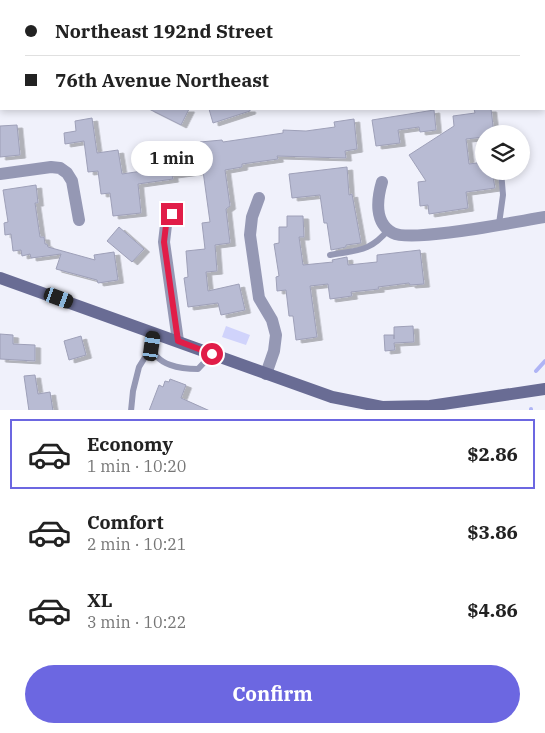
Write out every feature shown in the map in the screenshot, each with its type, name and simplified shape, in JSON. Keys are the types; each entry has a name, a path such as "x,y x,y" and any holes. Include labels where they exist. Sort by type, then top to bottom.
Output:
{"street":[{"path":"0,174 51,167 60,168 67,173 72,181 79,220"},
{"path":"382,182 377,198 379,215 383,224 393,233 407,236 428,235 545,217"},
{"path":"259,198 252,217 250,234 259,298 272,320 276,334 274,351 266,374"},
{"path":"172,214 166,225 164,242 178,341"},
{"path":"0,278 332,397 382,407 430,406 545,389"}],"lane":[{"path":"499,224 503,195 502,180"},
{"path":"330,255 364,250 371,247 389,230"},
{"path":"131,410 138,367 152,346 154,332"},
{"path":"152,346 155,353 164,363 183,369 198,370 212,354"}],"shaded area":[{"path":"226,326 250,335 246,345 222,337"}],"building":[{"path":"151,110 188,110 181,125"},
{"path":"209,110 250,110 250,111 213,123"},
{"path":"434,110 436,130 420,132 419,127 398,130 400,143 376,146 372,120"},
{"path":"474,110 491,110 493,125 475,125 475,138 466,139 469,164 475,163 475,180 494,180 495,188 466,192 468,208 429,214 428,205 420,206 418,182 426,181 409,155 454,126 453,116 475,113"},
{"path":"92,118 97,153 118,150 122,174 149,170 147,158 174,154 173,149 200,145 200,142 222,140 223,142 283,133 283,130 306,131 335,127 334,122 354,119 357,149 345,151 346,158 277,156 278,159 242,164 242,167 225,170 230,206 226,209 230,243 215,245 217,271 206,272 208,291 239,284 245,310 221,315 218,303 188,307 184,278 188,277 186,251 205,249 202,223 210,222 203,171 172,175 173,179 138,184 141,213 113,216 110,193 101,194 98,171 88,172 84,141 65,144 64,133 76,131 75,121"},
{"path":"17,125 20,155 0,157 0,126"},
{"path":"347,167 349,195 352,194 361,243 331,250 327,223 324,223 320,195 292,198 289,174"},
{"path":"36,185 38,203 35,203 40,237 44,237 45,244 48,247 95,260 94,255 114,252 118,280 98,283 97,280 56,269 61,254 31,258 30,254 22,256 21,250 13,251 11,234 5,235 4,223 8,222 3,190"},
{"path":"287,216 303,216 304,237 299,237 303,265 333,262 332,260 347,257 348,265 377,262 377,255 420,250 424,284 410,285 409,283 378,287 379,289 351,292 352,296 330,299 328,284 310,286 317,337 296,340 293,316 289,316 286,290 277,291 276,277 279,276 274,244 279,243 279,227 287,227"},
{"path":"119,227 144,249 132,262 107,241"},
{"path":"413,326 414,342 394,343 395,350 385,351 384,335 394,335 394,327"},
{"path":"0,334 13,335 13,344 35,345 35,361 0,359"},
{"path":"81,336 86,355 69,360 64,341"},
{"path":"35,375 38,394 50,392 53,410 29,410 24,376"},
{"path":"170,379 186,385 181,398 208,410 149,410 159,385 163,387 165,381 169,382"}],"waterway":[{"path":"536,371 545,361"}],"route":[{"path":"172,214 166,225 164,242 178,341 212,354"}]}
